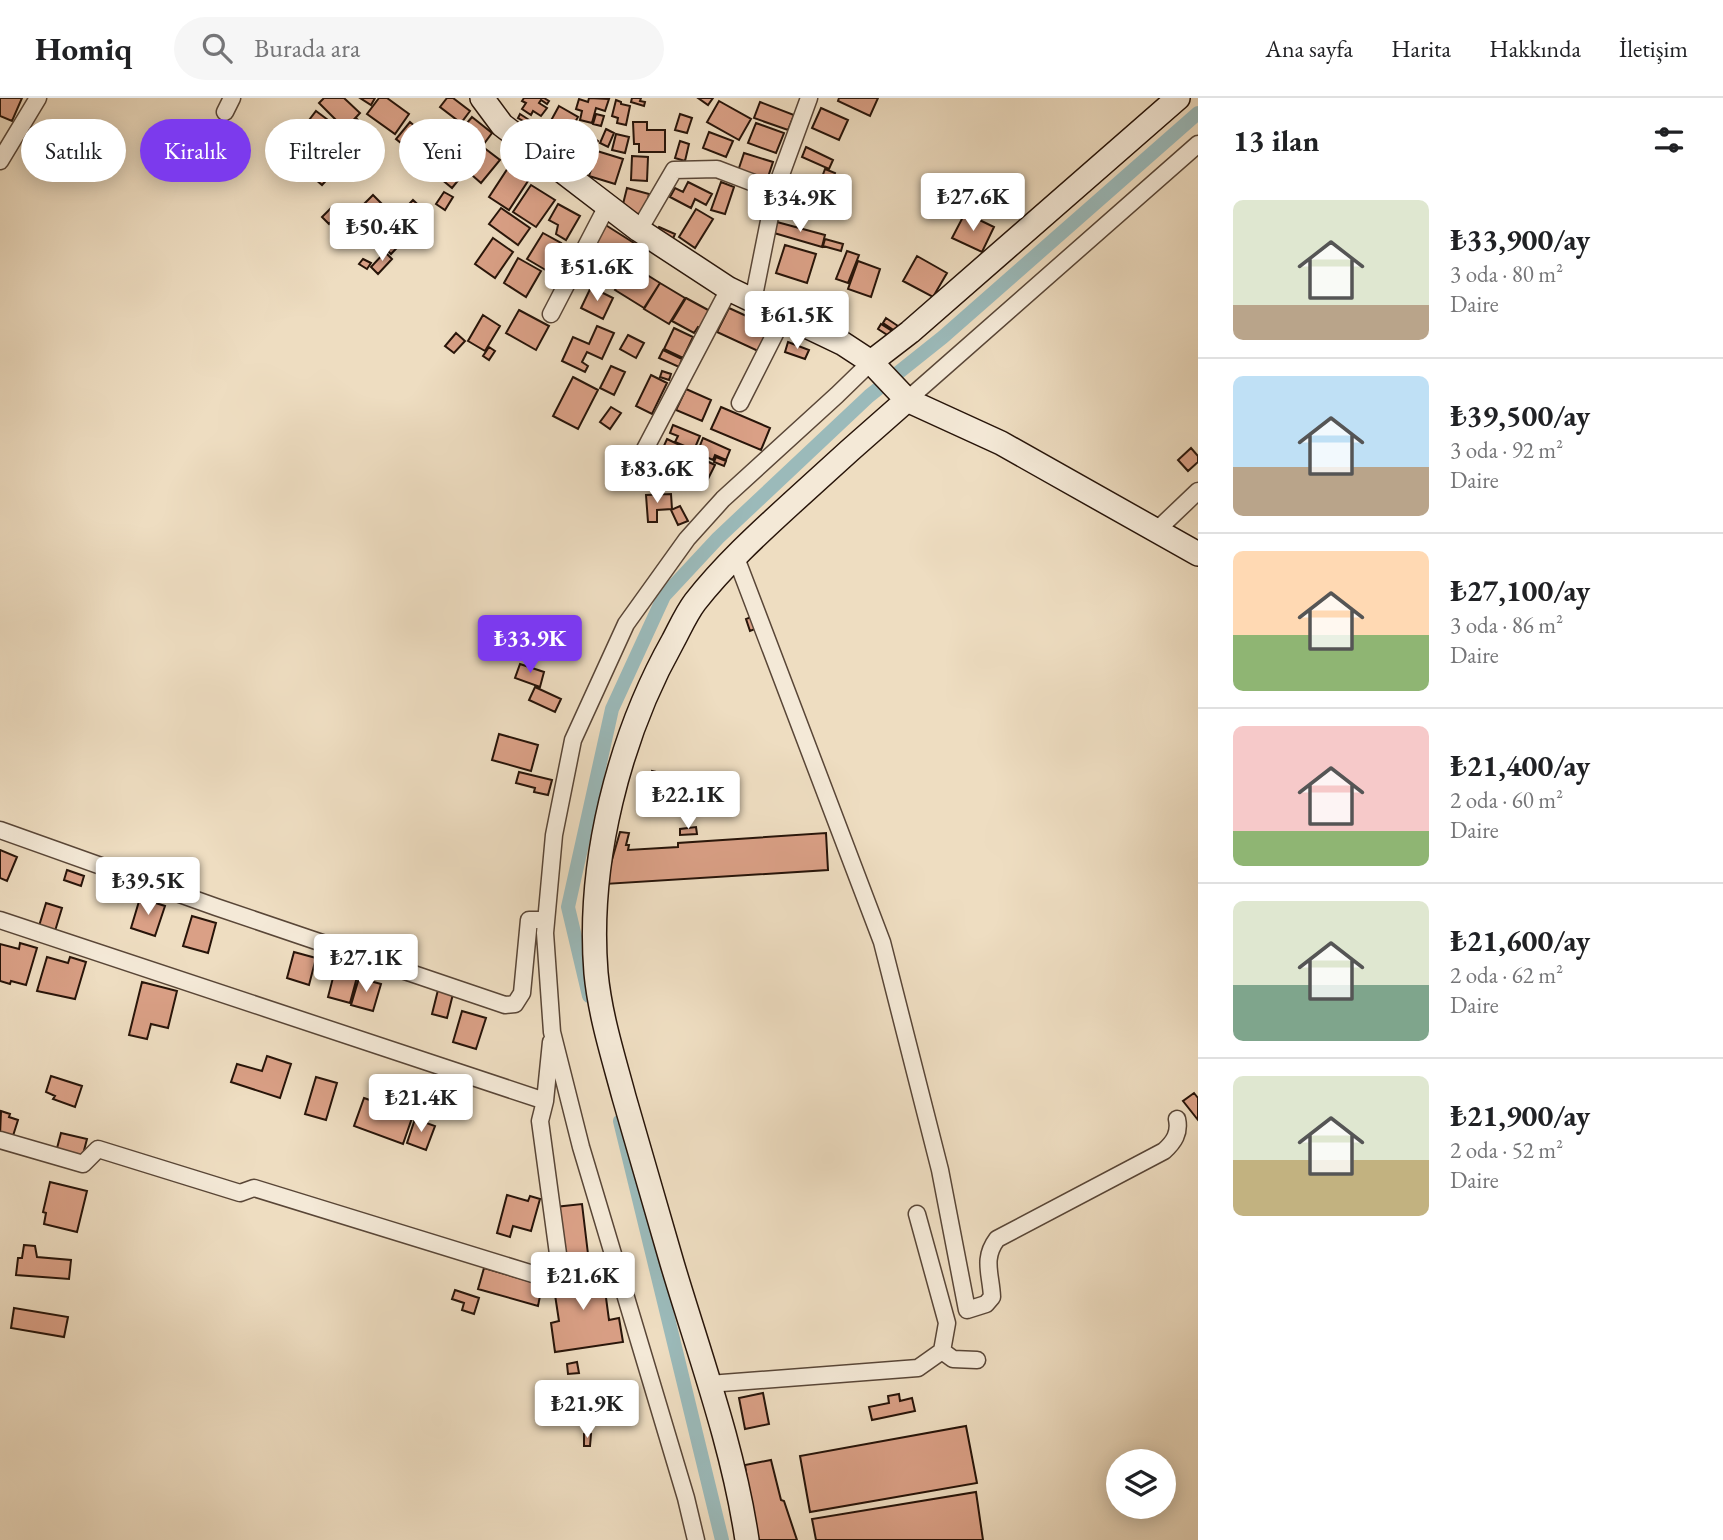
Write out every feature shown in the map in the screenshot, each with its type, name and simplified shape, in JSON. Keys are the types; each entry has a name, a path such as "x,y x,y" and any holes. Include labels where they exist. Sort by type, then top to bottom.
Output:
{"street":[{"path":"0,161 38,98"},
{"path":"482,98 502,125 639,230 729,289 842,343 874,365 907,400 1000,443 1198,554"},
{"path":"753,302 775,191 809,98"},
{"path":"0,1140 83,1164 98,1149 240,1193 254,1188 546,1278 558,1254 540,1121 545,1101 552,1032 545,933 554,835 573,740 626,624 687,539 723,499 837,395 1178,98"},
{"path":"747,1540 729,1450 607,1035 596,975 593,913 600,853 616,784 640,708 662,660 693,605 735,555 853,447 1198,144"},
{"path":"639,230 674,170 717,169 775,191"},
{"path":"551,314 607,206"},
{"path":"644,451 729,289"},
{"path":"740,404 784,316"},
{"path":"1157,530 1198,491"},
{"path":"735,555 882,942 940,1170 967,1310 986,1304 992,1297 988,1259 990,1249 998,1239 1164,1151 1172,1143 1179,1128 1177,1119"},
{"path":"0,830 505,1005 515,1004 522,993 529,920 546,920"},
{"path":"0,920 545,1101"},
{"path":"552,1032 582,1147 696,1540"},
{"path":"709,1384 918,1368 942,1351 947,1323 917,1214"},
{"path":"942,1351 953,1359 977,1360"}],"building":[{"path":"0,98 22,98 12,121 0,116"},
{"path":"324,98 344,98 360,113 354,119 335,119 319,103"},
{"path":"360,98 375,98 371,105"},
{"path":"379,98 387,98 409,114 406,119 399,119 399,128 395,134 385,127 385,119 374,119 367,114"},
{"path":"447,98 453,98 470,111 464,119 456,119 440,107"},
{"path":"524,98 544,98 549,101 547,104 541,100 539,103 547,108 541,116 533,111 531,115 522,109 526,103 522,101"},
{"path":"589,98 609,99 605,111 596,108 593,119 580,119 582,111 576,109 579,99 588,102"},
{"path":"632,98 641,98 640,101 645,102 644,106 631,102"},
{"path":"698,98 713,98 708,105"},
{"path":"839,98 878,98 870,116 838,101"},
{"path":"616,100 630,106 626,125 617,123 618,118 612,116"},
{"path":"719,101 751,119 739,140 707,122"},
{"path":"760,102 794,115 788,130 754,118"},
{"path":"559,106 578,117 577,119 552,119"},
{"path":"821,108 848,120 839,140 812,128"},
{"path":"316,111 327,119 310,119"},
{"path":"596,114 604,116 601,126 599,119 594,119"},
{"path":"680,114 692,118 687,133 675,130"},
{"path":"633,122 647,122 647,130 665,130 665,152 639,152 639,144 634,144"},
{"path":"756,123 784,133 776,153 748,143"},
{"path":"486,128 492,133 486,141"},
{"path":"606,129 614,133 608,147 600,143"},
{"path":"709,132 733,141 726,157 703,148"},
{"path":"616,134 629,137 625,153 612,150"},
{"path":"680,141 689,144 685,161 675,158"},
{"path":"806,147 833,160 829,169 802,157"},
{"path":"486,149 500,160 486,177"},
{"path":"599,152 623,159 615,184 599,179"},
{"path":"744,153 773,162 767,180 738,171"},
{"path":"632,156 648,157 647,181 631,180"},
{"path":"825,169 835,173 831,184 821,180"},
{"path":"500,180 527,182 509,210 489,197"},
{"path":"445,182 457,182 452,188"},
{"path":"688,182 712,194 706,205 695,199 691,208 670,197 675,188 683,192"},
{"path":"721,182 734,187 725,214 711,210"},
{"path":"821,183 838,191 831,207 814,200"},
{"path":"790,184 808,189 802,209 809,211 805,222 781,211"},
{"path":"531,185 555,200 536,227 513,212"},
{"path":"627,188 649,194 644,217 621,212"},
{"path":"444,192 453,197 445,210 436,204"},
{"path":"373,195 411,233 391,254 352,216"},
{"path":"413,200 427,213 411,231 396,218"},
{"path":"558,204 580,216 566,240 556,234 558,225 549,220"},
{"path":"331,208 338,214 329,224 322,217"},
{"path":"501,208 530,228 518,245 489,224"},
{"path":"696,209 713,219 695,248 679,237"},
{"path":"965,213 994,227 982,252 952,238"},
{"path":"777,222 825,235 822,247 774,233"},
{"path":"604,224 634,243 621,265 590,246"},
{"path":"659,227 675,234 672,241 656,233"},
{"path":"351,229 362,240 354,247 343,237"},
{"path":"543,233 561,243 549,272 527,259"},
{"path":"493,238 513,252 495,278 475,264"},
{"path":"825,239 843,244 841,251 823,246"},
{"path":"785,245 816,254 807,283 776,273"},
{"path":"847,251 859,255 848,283 836,279"},
{"path":"385,252 392,259 378,274 371,267"},
{"path":"917,256 947,273 933,297 903,281"},
{"path":"518,258 541,271 526,297 504,283"},
{"path":"363,259 371,263 367,269 359,264"},
{"path":"858,261 880,269 871,297 848,289"},
{"path":"631,265 660,283 644,308 615,290"},
{"path":"660,283 685,298 669,324 644,309"},
{"path":"591,287 613,298 603,319 581,308"},
{"path":"686,298 710,311 701,328 698,327 694,333 672,321"},
{"path":"729,308 770,327 758,351 717,332"},
{"path":"519,310 549,326 536,350 506,333"},
{"path":"483,315 500,326 485,351 468,341"},
{"path":"886,318 898,326 895,331 883,323"},
{"path":"881,324 892,331 889,336 878,329"},
{"path":"597,326 614,333 602,359 587,352 582,362 588,366 585,372 562,361 573,337 589,344"},
{"path":"674,328 693,337 683,358 664,349"},
{"path":"456,333 465,341 454,353 445,346"},
{"path":"628,335 644,343 636,358 620,349"},
{"path":"788,342 809,350 805,359 785,352"},
{"path":"489,347 495,351 489,360 483,356"},
{"path":"663,350 682,359 679,367 659,358"},
{"path":"611,366 625,372 614,395 600,388"},
{"path":"662,371 671,374 669,380 660,377"},
{"path":"651,375 667,383 652,414 636,406"},
{"path":"573,377 598,390 578,429 553,416"},
{"path":"686,389 711,400 702,421 676,410"},
{"path":"611,407 621,413 610,429 600,422"},
{"path":"721,407 770,428 761,450 711,429"},
{"path":"673,425 700,436 694,450 675,442 678,436 670,433"},
{"path":"703,438 730,450 726,460 715,455 713,460 697,453"},
{"path":"667,439 686,448 682,457 663,448"},
{"path":"1191,448 1198,456 1198,462 1188,471 1178,460"},
{"path":"659,449 674,456 668,467 655,458"},
{"path":"688,452 715,465 704,487 677,474"},
{"path":"716,457 726,461 724,466 714,462"},
{"path":"653,461 663,466 666,475 677,480 673,489 645,477"},
{"path":"671,494 672,509 657,510 657,522 648,522 646,495"},
{"path":"680,506 688,521 678,525 671,510"},
{"path":"756,615 760,627 750,631 746,619"},
{"path":"520,664 544,672 540,687 515,678"},
{"path":"535,687 561,699 555,712 529,700"},
{"path":"499,734 538,745 531,771 492,760"},
{"path":"652,771 673,776 665,810 644,805"},
{"path":"519,772 552,780 548,795 534,792 535,788 516,783"},
{"path":"696,827 697,834 680,835 680,829"},
{"path":"620,832 629,833 626,845 629,845 628,850 678,847 678,843 826,833 828,870 605,884"},
{"path":"0,850 17,857 7,881 0,878"},
{"path":"67,870 84,876 81,886 64,880"},
{"path":"130,885 144,889 142,898 127,894"},
{"path":"140,898 165,906 155,936 131,928"},
{"path":"46,903 62,908 55,931 39,926"},
{"path":"192,916 216,923 208,953 183,946"},
{"path":"20,943 37,948 26,985 0,981 0,944 19,949"},
{"path":"294,952 316,958 309,985 287,978"},
{"path":"47,957 68,963 70,957 86,962 75,999 37,991"},
{"path":"335,970 357,977 350,1003 328,997"},
{"path":"359,978 381,984 373,1011 351,1005"},
{"path":"142,982 177,991 168,1028 151,1024 147,1039 129,1035"},
{"path":"438,990 453,994 447,1018 432,1014"},
{"path":"462,1011 486,1018 476,1049 453,1042"},
{"path":"267,1056 291,1064 280,1098 231,1082 237,1064 262,1071"},
{"path":"51,1076 82,1086 75,1107 53,1099 55,1096 46,1092"},
{"path":"316,1077 337,1083 326,1120 305,1114"},
{"path":"1194,1093 1198,1098 1198,1120 1183,1101"},
{"path":"364,1098 413,1115 403,1144 354,1126"},
{"path":"1,1111 18,1120 12,1139 0,1135"},
{"path":"415,1119 435,1126 426,1150 407,1143"},
{"path":"61,1133 87,1139 82,1158 56,1152"},
{"path":"50,1182 87,1191 77,1232 44,1224 46,1213 43,1212"},
{"path":"507,1195 528,1201 530,1196 540,1199 531,1231 513,1226 510,1237 497,1233"},
{"path":"582,1204 588,1254 578,1255 579,1263 562,1265 555,1207"},
{"path":"24,1245 35,1246 37,1257 71,1260 69,1279 16,1275 18,1258 22,1258"},
{"path":"484,1268 539,1284 536,1295 540,1296 538,1306 478,1289"},
{"path":"602,1268 609,1320 619,1318 623,1342 555,1352 551,1323 559,1321 552,1275"},
{"path":"455,1290 479,1298 474,1314 462,1310 464,1303 452,1299"},
{"path":"14,1308 68,1317 64,1337 11,1328"},
{"path":"577,1362 579,1373 568,1374 567,1364"},
{"path":"763,1393 769,1424 745,1429 739,1398"},
{"path":"899,1394 900,1401 912,1398 915,1411 872,1420 869,1407 889,1403 888,1396"},
{"path":"966,1426 977,1483 810,1512 800,1456"},
{"path":"584,1434 591,1434 590,1446 584,1446"},
{"path":"771,1460 781,1500 784,1501 797,1540 755,1540 745,1465"},
{"path":"976,1492 983,1540 816,1540 812,1519"}],"waterway":[{"path":"589,996 568,907 612,709 664,596 718,538 869,396 943,337 1198,113"},
{"path":"620,1121 722,1540"}]}
